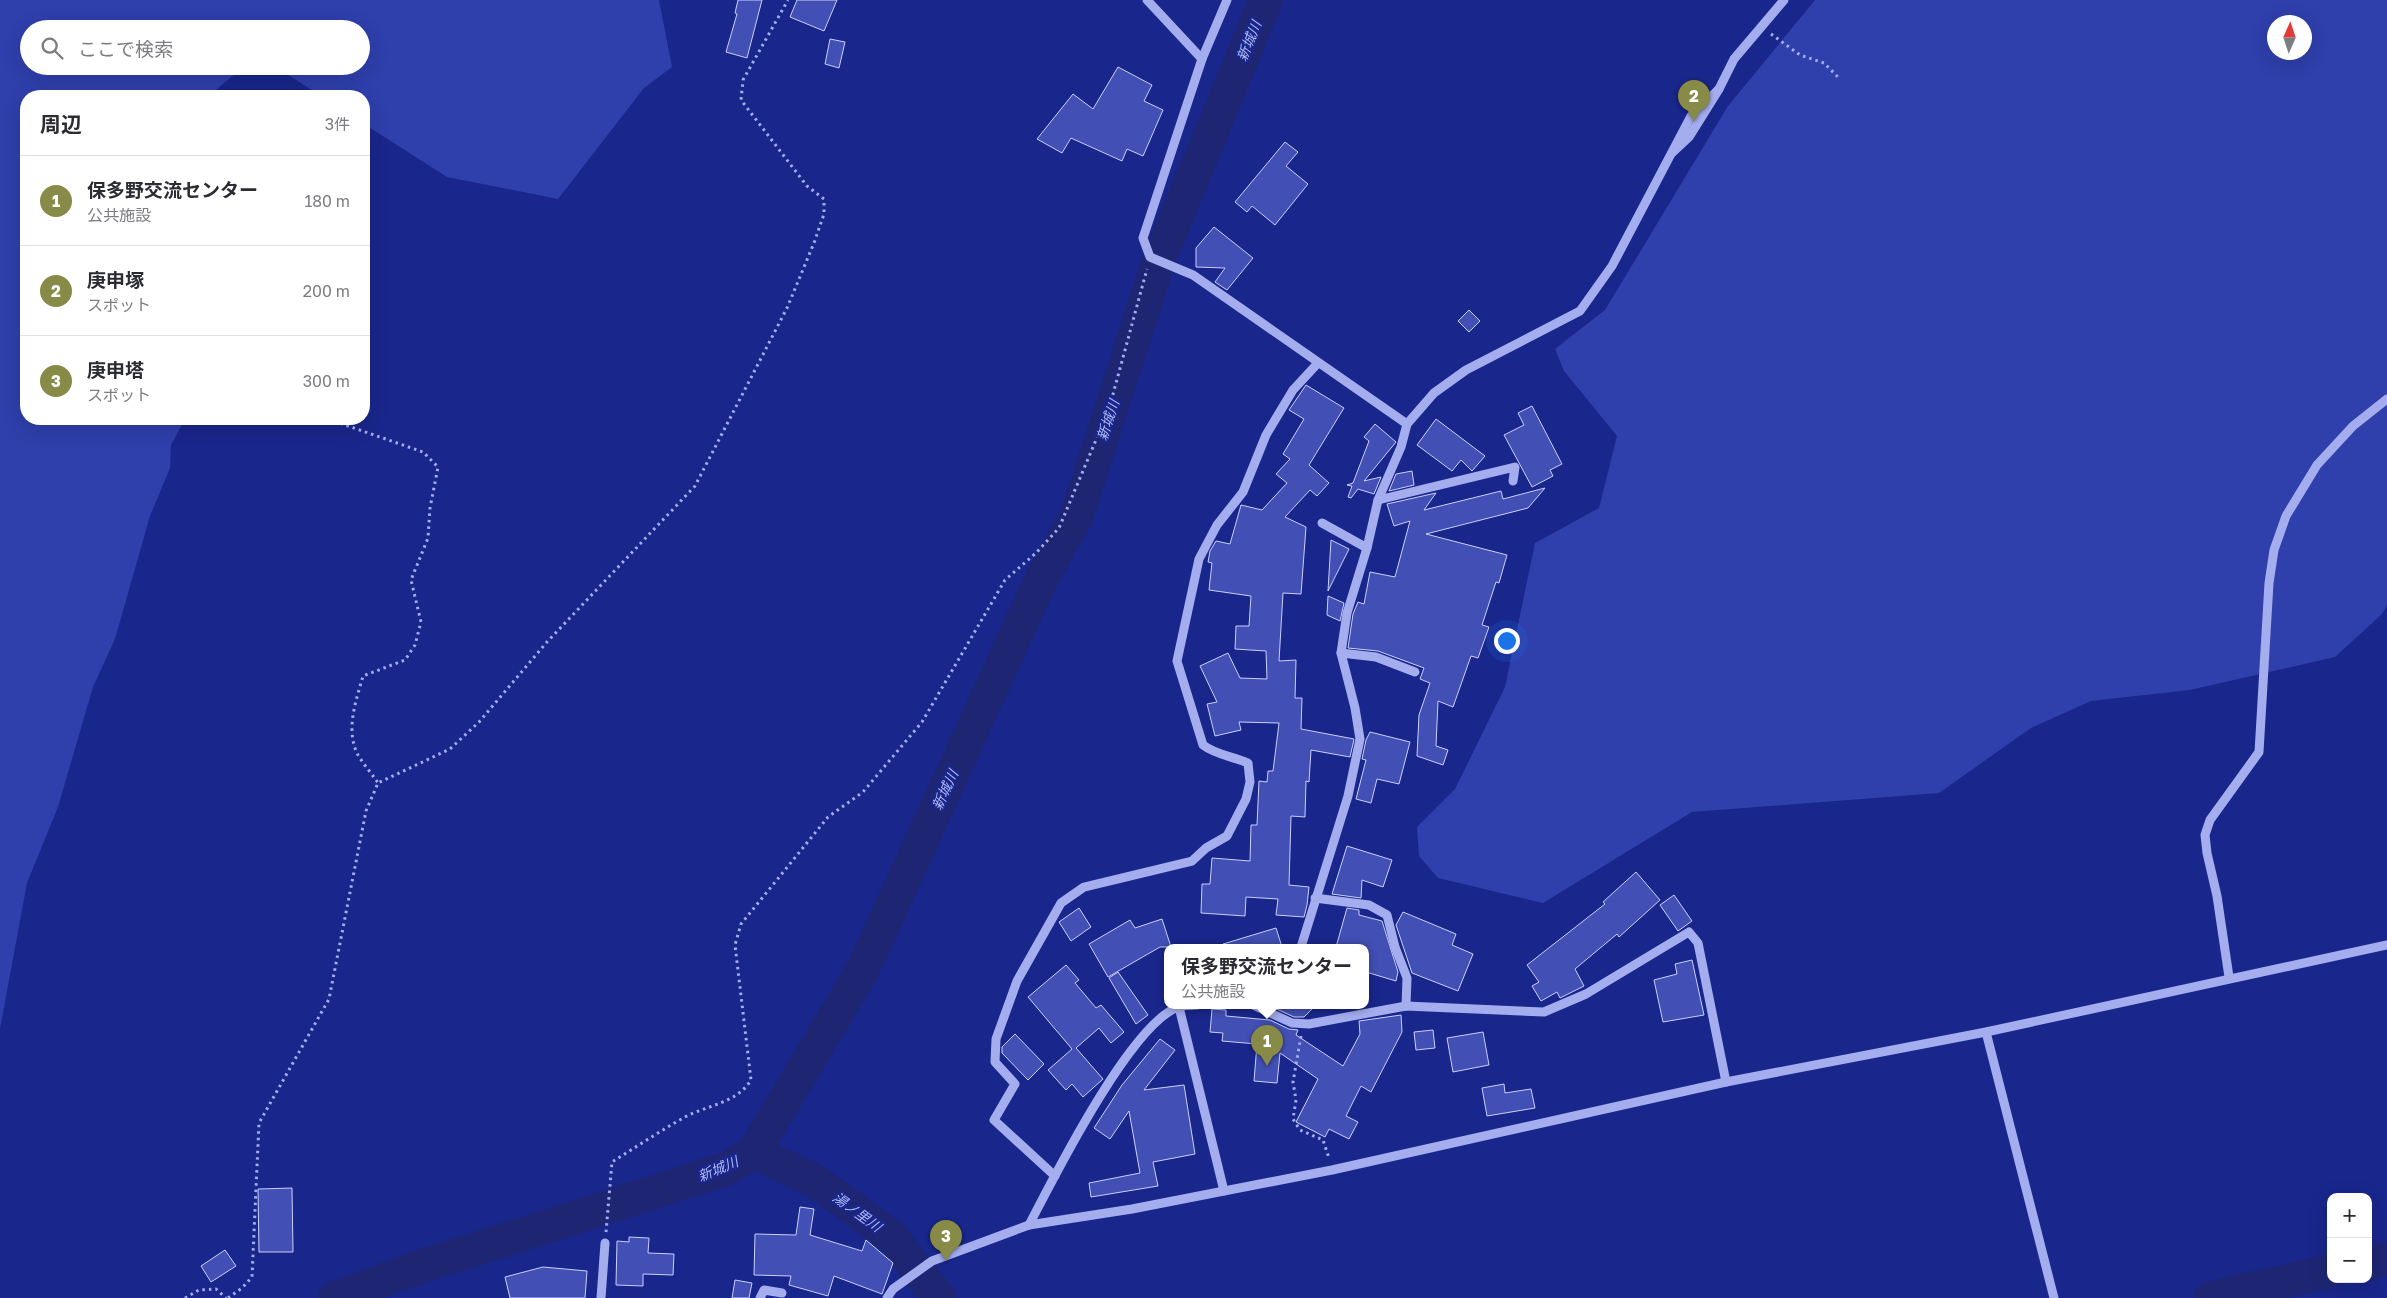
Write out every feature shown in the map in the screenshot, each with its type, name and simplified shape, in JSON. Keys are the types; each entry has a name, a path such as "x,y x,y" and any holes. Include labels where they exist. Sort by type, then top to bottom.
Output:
{"street":[{"path":"1147,0 1202,59"},
{"path":"1227,0 1202,59 1143,238 1155,259 1193,275 1407,424"},
{"path":"1302,944 1348,796 1360,739 1355,708 1341,653 1347,613 1367,548 1378,500 1401,447 1407,424 1434,393 1466,370 1580,311 1612,266 1667,157 1690,137 1719,89 1734,58 1784,0"},
{"path":"1055,1176 994,1120 1015,1084 995,1062 996,1039 1017,980 1061,903 1084,887 1192,861 1206,848 1227,836 1246,799 1250,782 1248,763 1228,755 1214,753 1203,745 1177,661 1199,559 1217,525 1243,492 1266,435 1293,390 1318,363"},
{"path":"2229,978 2217,896 2207,853 2205,835 2210,820 2259,752 2269,583 2274,550 2286,516 2317,464 2353,426 2387,399"},
{"path":"1378,500 1515,467 1513,481"},
{"path":"1322,523 1367,548"},
{"path":"1341,653 1376,657 1415,672"},
{"path":"1315,898 1369,905 1387,914 1395,947 1407,978 1406,1006"},
{"path":"1262,1009 1292,1023 1323,1022 1406,1006 1544,1012 1586,994 1689,932 1698,943 1726,1082"},
{"path":"888,1298 893,1289 932,1261 1029,1225 1132,1209 1332,1170 1726,1082 1986,1032 2387,945"},
{"path":"1029,1225 1097,1100 1142,1038 1161,1018 1175,1009"},
{"path":"1178,1009 1224,1191"},
{"path":"1986,1032 2054,1298"},
{"path":"602,1298 605,1243"},
{"path":"760,1298 764,1290 782,1294"}],"path":[{"path":"185,1298 199,1290 216,1289 227,1298 242,1288 252,1277 259,1123 329,999 361,830 366,811 378,783 450,749 479,722 547,642 695,486 787,308 824,214 824,199 807,186 740,100 743,80 788,0"},
{"path":"1761,26 1800,55 1824,63 1839,78"},
{"path":"605,1243 612,1162 687,1116 726,1101 746,1089 752,1080 735,944 741,924 828,816 863,792 922,722 1005,580 1036,553 1059,528 1109,409 1155,259"},
{"path":"345,425 423,452 438,467 430,508 428,538 411,580 421,622 414,645 405,660 363,676 355,702 351,733 358,754 378,783"},
{"path":"1299,1023 1301,1038 1294,1075 1296,1100 1294,1119 1300,1130 1323,1140 1332,1170"}],"shaded area":[{"path":"0,0 659,0 672,67 644,88 558,199 447,177 370,128 370,90 312,90 288,75 370,75 370,20 20,20 20,75 234,75 216,90 20,90 20,425 182,425 171,445 170,468 150,516 115,639 93,687 58,807 27,883 0,1029"},
{"path":"1815,0 2387,0 2387,606 2381,615 2335,657 2190,690 2091,701 2031,728 1939,793 1692,812 1543,903 1438,878 1419,856 1417,827 1455,789 1505,687 1535,543 1599,508 1617,436 1564,371 1555,349 1605,310 1728,106"}],"building":[{"path":"738,0 762,0 747,58 726,52 737,14 735,13"},
{"path":"797,0 837,0 824,31 790,17"},
{"path":"830,39 845,42 839,68 825,64"},
{"path":"1118,67 1152,85 1144,101 1163,110 1143,156 1127,149 1122,161 1071,138 1062,153 1037,139 1073,94 1093,109"},
{"path":"1285,142 1298,152 1286,166 1308,184 1275,225 1252,206 1247,212 1235,202"},
{"path":"1214,227 1253,258 1227,290 1215,282 1225,268 1196,267 1196,248"},
{"path":"1469,310 1480,321 1469,332 1458,321"},
{"path":"1306,385 1344,408 1309,465 1329,483 1317,496 1310,490 1285,517 1306,527 1301,594 1283,593 1279,661 1296,660 1295,698 1302,698 1301,729 1354,739 1350,757 1311,750 1309,782 1306,781 1305,817 1291,816 1289,885 1309,887 1304,917 1276,915 1278,899 1246,897 1245,916 1201,913 1202,884 1210,884 1212,858 1250,861 1251,825 1257,825 1259,781 1267,782 1268,771 1273,771 1279,723 1239,722 1241,730 1215,736 1207,704 1217,702 1200,666 1228,653 1240,678 1267,679 1266,651 1235,649 1236,626 1249,626 1251,596 1209,590 1212,563 1208,562 1210,551 1216,541 1230,544 1241,505 1262,510 1287,483 1276,474 1290,459 1283,454 1304,419 1289,410"},
{"path":"1532,406 1562,464 1550,470 1553,476 1532,487 1504,435 1524,425 1518,413"},
{"path":"1436,419 1485,456 1472,471 1461,460 1452,471 1417,445"},
{"path":"1375,424 1396,442 1364,481 1381,477 1374,494 1358,489 1351,498 1348,497 1352,486 1347,485 1353,483 1369,441 1364,437"},
{"path":"1412,471 1414,485 1389,491 1396,474"},
{"path":"1545,488 1528,508 1426,534 1507,555 1499,583 1496,582 1482,625 1489,627 1478,658 1471,656 1453,707 1438,701 1436,746 1448,750 1443,765 1417,756 1419,715 1430,683 1420,679 1424,668 1378,651 1348,648 1353,614 1358,602 1364,604 1370,572 1395,577 1410,521 1394,526 1387,504 1436,493 1424,510 1501,491 1503,499"},
{"path":"1331,540 1349,549 1328,591"},
{"path":"1328,596 1344,603 1340,621 1327,615"},
{"path":"1370,732 1410,742 1399,784 1377,779 1371,803 1356,799 1366,760 1362,759 1366,740"},
{"path":"1347,846 1392,860 1383,887 1362,880 1361,898 1332,894"},
{"path":"1636,872 1660,900 1619,937 1617,934 1575,969 1584,986 1560,998 1557,992 1541,1001 1532,986 1539,982 1527,965 1605,904 1603,902"},
{"path":"1674,895 1692,921 1678,931 1660,905"},
{"path":"1079,908 1091,927 1071,941 1059,922"},
{"path":"1347,908 1359,910 1359,915 1382,921 1398,972 1396,981 1369,973 1369,944 1337,944"},
{"path":"1403,912 1456,934 1452,945 1473,954 1458,991 1412,973 1396,925"},
{"path":"1162,919 1170,944 1164,944 1164,947 1160,947 1108,977 1089,944 1130,920 1135,928"},
{"path":"1276,928 1281,944 1223,944"},
{"path":"1692,960 1704,1015 1663,1022 1654,980 1677,974 1675,964"},
{"path":"1066,965 1079,980 1075,983 1096,1008 1101,1005 1124,1032 1111,1043 1099,1028 1076,1048 1103,1079 1083,1097 1072,1084 1066,1090 1048,1070 1072,1049 1028,997"},
{"path":"1118,972 1148,1015 1136,1024 1109,978"},
{"path":"1212,1009 1226,1010 1226,1016 1270,1020 1289,1029 1298,1030 1296,1035 1343,1066 1360,1034 1359,1021 1401,1015 1402,1032 1371,1092 1361,1086 1346,1116 1358,1122 1349,1139 1329,1129 1325,1137 1296,1122 1318,1079 1280,1053 1277,1083 1254,1081 1257,1044 1222,1041 1223,1033 1210,1032"},
{"path":"1277,1009 1312,1009 1304,1017 1294,1017"},
{"path":"1433,1030 1435,1048 1416,1050 1414,1032"},
{"path":"1483,1032 1489,1065 1453,1072 1447,1038"},
{"path":"1015,1034 1044,1064 1028,1080 1002,1053 1002,1047"},
{"path":"1160,1039 1175,1050 1144,1090 1184,1085 1195,1154 1153,1162 1158,1186 1091,1197 1089,1183 1140,1173 1129,1111 1110,1139 1094,1128 1122,1085"},
{"path":"1504,1084 1505,1093 1531,1089 1535,1108 1487,1116 1482,1088"},
{"path":"292,1188 293,1252 259,1252 258,1189"},
{"path":"800,1207 814,1209 810,1235 862,1251 866,1240 893,1263 882,1294 834,1276 828,1296 789,1285 791,1276 754,1275 755,1234 796,1235"},
{"path":"629,1237 649,1238 648,1253 674,1254 673,1275 643,1274 643,1286 616,1285 617,1241 629,1242"},
{"path":"225,1250 236,1266 211,1282 201,1266"},
{"path":"543,1267 587,1271 585,1298 510,1298 505,1277"},
{"path":"735,1280 752,1283 749,1298 732,1298"}],"waterway":[{"name":"新城川","path":"335,1298 423,1266 726,1169 754,1152 863,969 1040,582 1077,515 1160,257 1266,0"},
{"name":"湯ノ里川","path":"754,1152 815,1181 891,1236 939,1298"},
{"name":"湯ノ里川","path":"2372,1262 2387,1259"},
{"name":"湯ノ里川","path":"2211,1298 2327,1272"}],"place":[{"name":"庚申塚","path":"1694,121"},
{"name":"保多野交流センター","path":"1267,1066"},
{"name":"庚申塔","path":"946,1261"}]}
